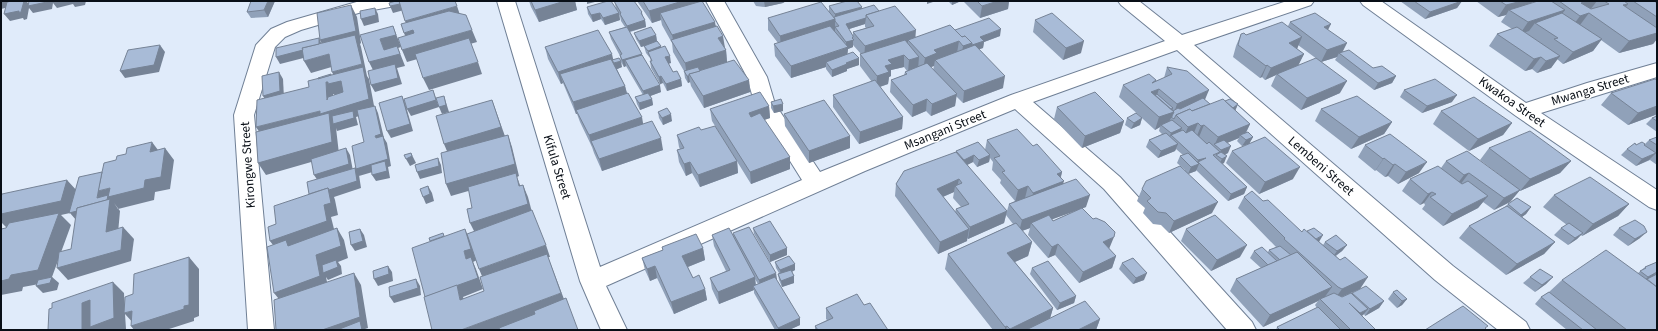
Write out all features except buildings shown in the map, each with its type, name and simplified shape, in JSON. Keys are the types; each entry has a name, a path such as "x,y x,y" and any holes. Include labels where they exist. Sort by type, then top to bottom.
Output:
{"street":[{"name":"Kirongwe Street","path":"261,330 244,116 266,45 278,33 294,26 360,7 395,1"},
{"name":"Kifula Street","path":"506,1 592,281 614,330"},
{"path":"715,1 757,77 765,105 816,183"},
{"name":"Lembeni Street","path":"1127,1 1180,43 1444,273 1517,330"},
{"name":"Msangani Street","path":"592,281 816,183 1018,100 1305,1"},
{"name":"Kwakoa Street","path":"1369,1 1523,111 1657,201"},
{"name":"Mwanga Street","path":"1523,111 1594,88 1657,70"},
{"path":"1018,100 1112,183 1242,330"}]}
